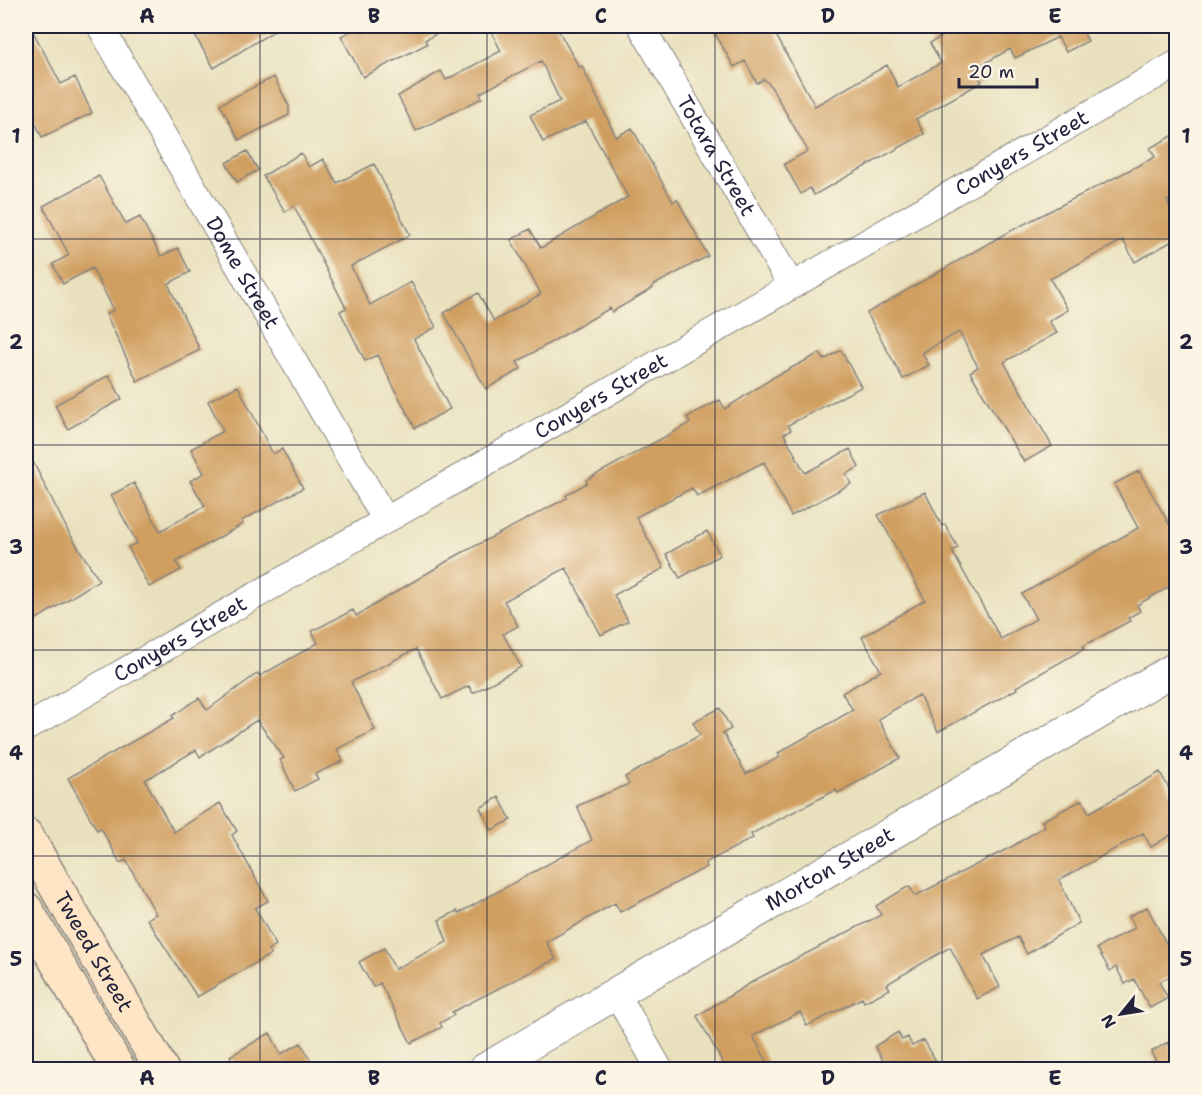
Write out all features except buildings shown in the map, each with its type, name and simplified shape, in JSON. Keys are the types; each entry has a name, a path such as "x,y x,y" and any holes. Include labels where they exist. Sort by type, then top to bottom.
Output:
{"main road":[{"name":"Tweed Street","path":"26,835 162,1070"},
{"name":"Tweed Street","path":"26,909 119,1070"}],"street":[{"name":"Dome Street","path":"100,26 385,519"},
{"name":"Totara Street","path":"642,26 791,285"},
{"name":"Conyers Street","path":"26,728 1176,64"},
{"name":"Morton Street","path":"484,1070 1176,668"},
{"path":"616,993 660,1070"}]}
